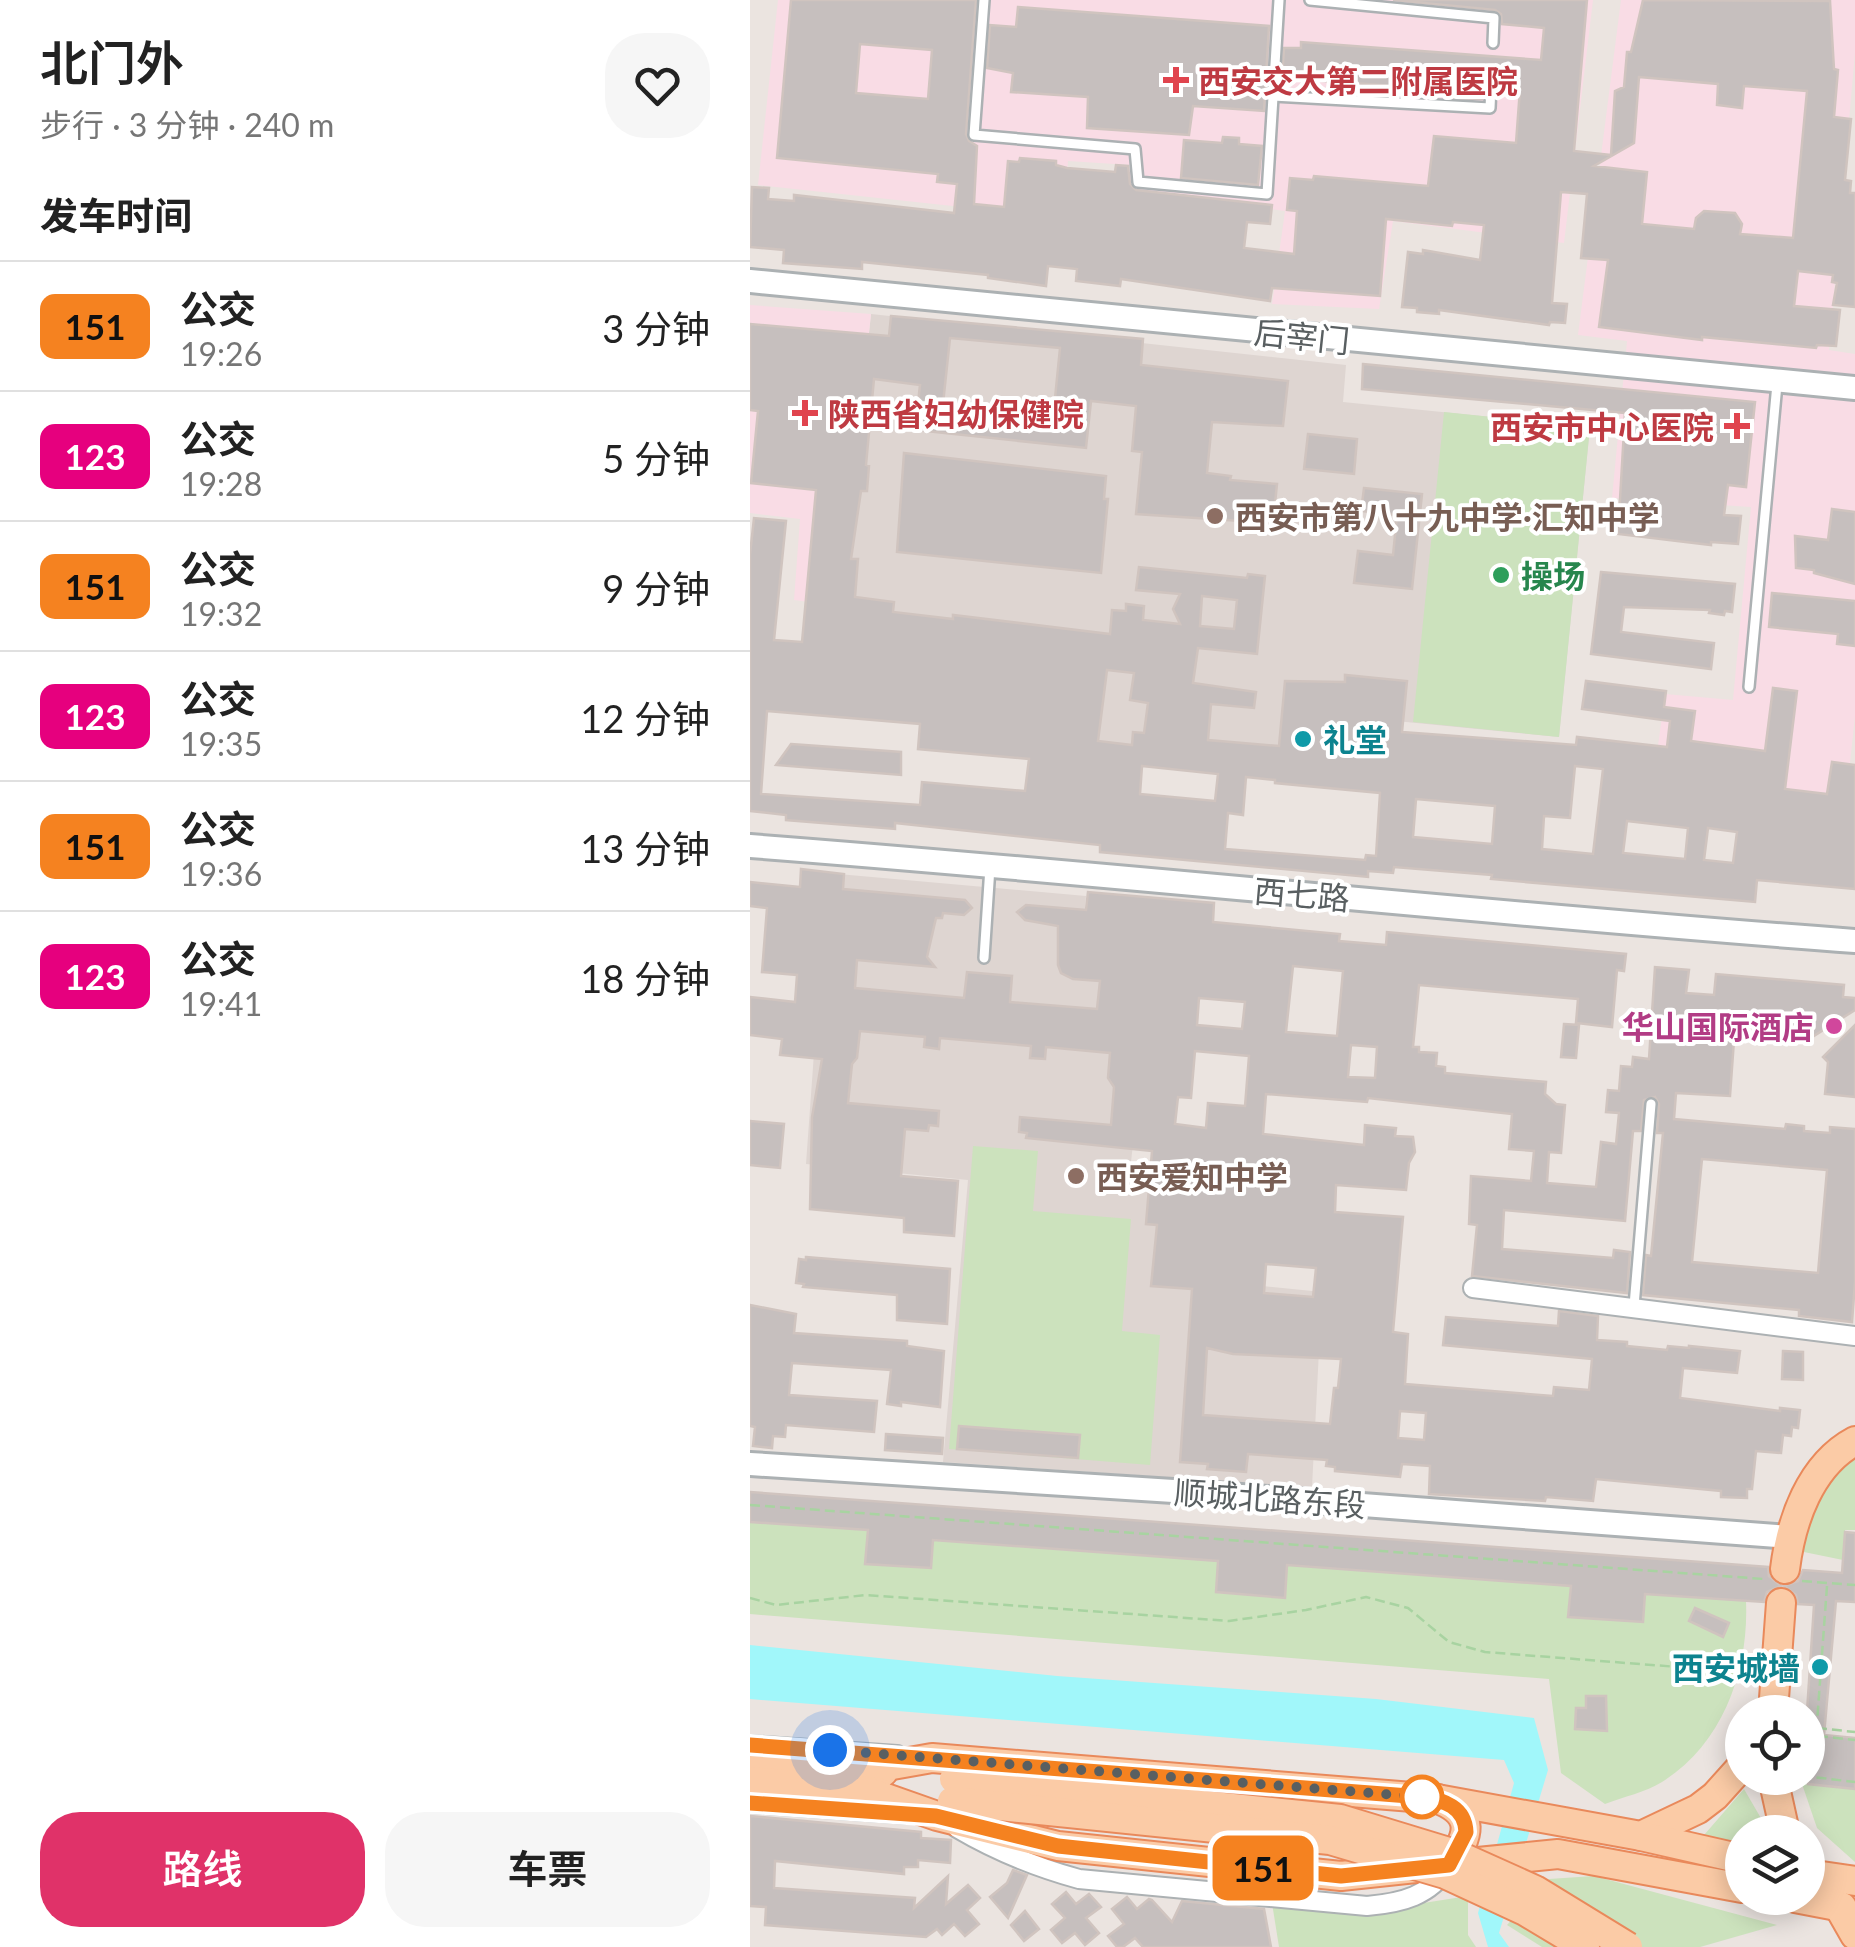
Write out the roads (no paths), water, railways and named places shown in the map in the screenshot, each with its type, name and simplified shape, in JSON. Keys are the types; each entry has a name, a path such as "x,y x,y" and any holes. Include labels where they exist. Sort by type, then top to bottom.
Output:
{"main road":[{"path":"1774,1695 1780,1583 1789,1538 1799,1507 1820,1474 1855,1440"},
{"path":"863,1780 932,1758 1437,1799 1725,1854"},
{"path":"750,1760 948,1799 1330,1840 1445,1874 1525,1911 1585,1947"},
{"path":"750,1781 863,1780 948,1799 1340,1820 1456,1854 1535,1890 1628,1947"},
{"path":"1640,1836 1698,1809 1725,1785"},
{"path":"948,1799 1058,1846 1341,1876 1558,1854 1725,1885"},
{"path":"1437,1799 1450,1804 1466,1823 1464,1841 1449,1865"},
{"path":"1825,1875 1855,1882"},
{"path":"1825,1887 1847,1907 1855,1934"}],"street":[{"name":"后宰门","path":"750,281 1855,388"},
{"name":"西七路","path":"750,846 1855,941"},
{"path":"1474,1288 1855,1336"},
{"name":"顺城北路东段","path":"750,1464 1188,1492 1789,1538"},
{"path":"750,1745 932,1758"},
{"path":"750,1803 948,1799"}],"lane":[{"path":"984,0 974,135 1136,148 1138,182 1267,194 1279,0"},
{"path":"1310,0 1494,18 1493,43"},
{"path":"1273,96 1490,108 1490,86"},
{"path":"1749,687 1777,381"},
{"path":"984,958 990,864"},
{"path":"1634,1306 1651,1104"}],"water":[{"path":"750,1645 1057,1676 1376,1699 1534,1718 1548,1770 1499,1933 1509,1947 1488,1947 1478,1913 1514,1783 1504,1760 750,1699"}],"place":[{"name":"西安交大第二附属医院","path":"1176,80"},
{"name":"陕西省妇幼保健院","path":"805,413"},
{"name":"西安市中心医院","path":"1737,426"},
{"name":"西安市第八十九中学·汇知中学","path":"1215,516"},
{"name":"操场","path":"1501,575"},
{"name":"礼堂","path":"1303,739"},
{"name":"华山国际酒店","path":"1834,1026"},
{"name":"西安爱知中学","path":"1076,1176"},
{"name":"西安城墙","path":"1820,1667"}]}
